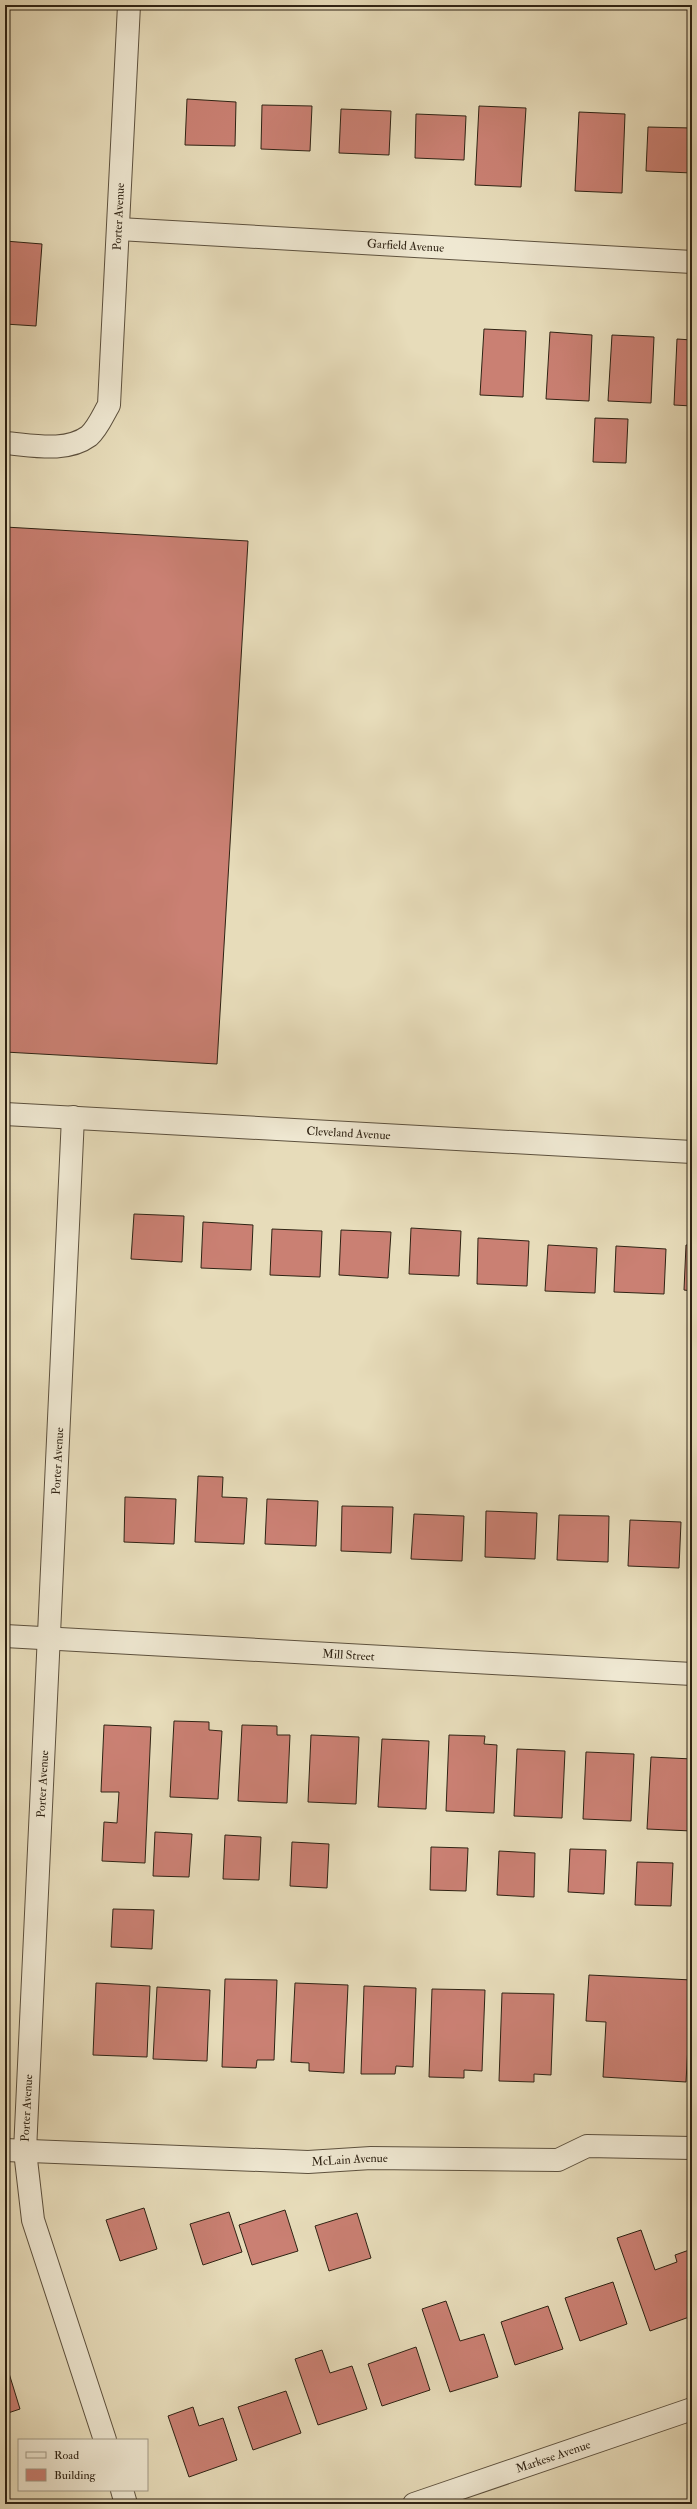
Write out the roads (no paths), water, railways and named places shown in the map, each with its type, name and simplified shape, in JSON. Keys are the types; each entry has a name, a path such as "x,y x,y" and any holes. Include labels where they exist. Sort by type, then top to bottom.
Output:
{"street":[{"name":"Porter Avenue","path":"5,443 60,447 78,442 90,435 109,405 119,228 128,5"},
{"name":"Garfield Avenue","path":"119,228 692,262"},
{"name":"Cleveland Avenue","path":"5,1114 692,1152"},
{"name":"Porter Avenue","path":"73,1117 50,1638 15,2151 33,2220 105,2439"},
{"name":"Mill Street","path":"5,1636 692,1674"},
{"name":"McLain Avenue","path":"15,2151 308,2162 371,2158 558,2160 587,2146 692,2148"},
{"name":"Markese Avenue","path":"414,2504 692,2409"},
{"path":"122,2491 126,2504"}]}
